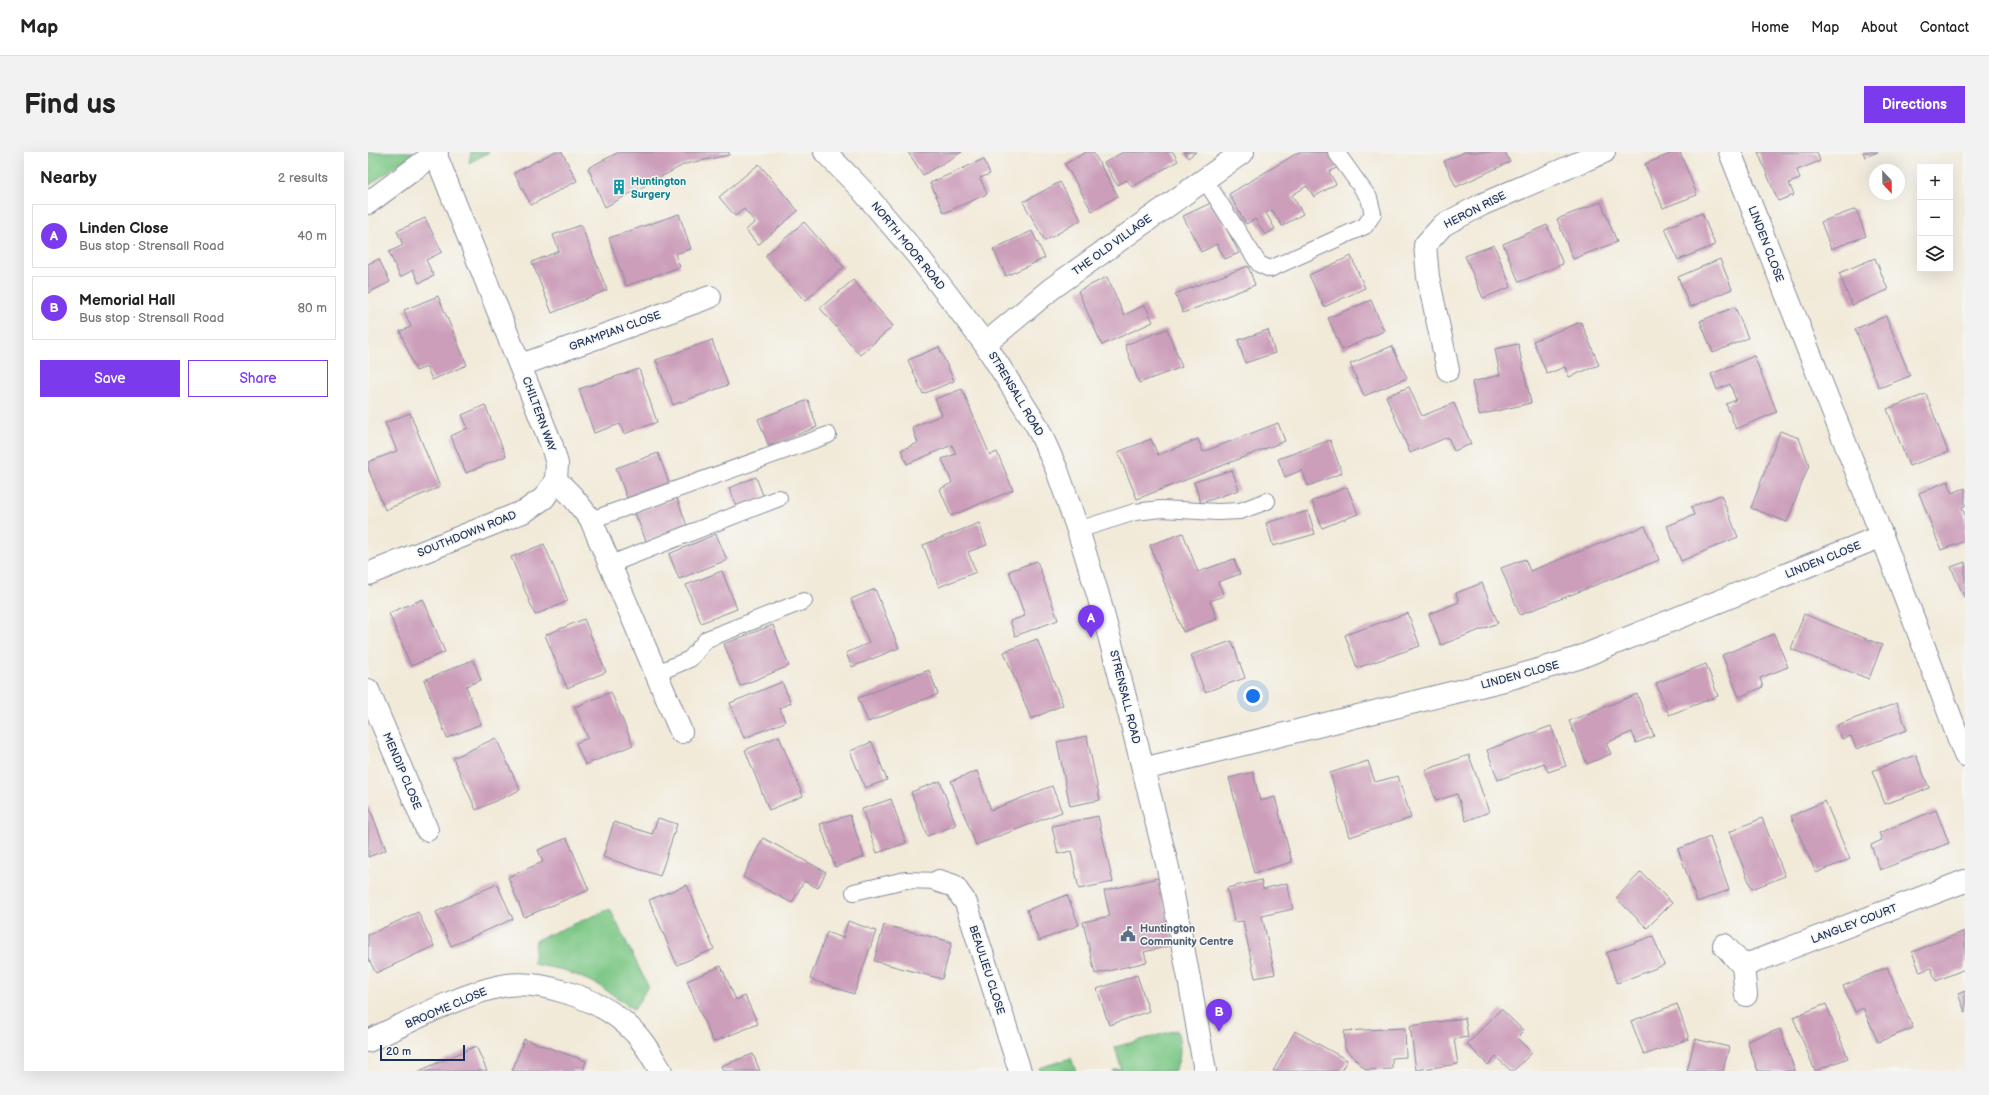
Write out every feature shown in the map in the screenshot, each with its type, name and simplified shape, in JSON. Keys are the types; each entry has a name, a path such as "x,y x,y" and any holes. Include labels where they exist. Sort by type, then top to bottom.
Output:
{"street":[{"name":"NORTH MOOR ROAD","path":"825,152 861,189 918,256 985,344"},
{"name":"THE OLD VILLAGE","path":"985,344 1051,289 1243,152"},
{"name":"HERON RISE","path":"1448,370 1428,277 1425,245 1443,225 1483,204 1604,152"},
{"name":"LINDEN CLOSE","path":"1730,152 1882,536 1965,755"},
{"path":"368,203 436,153"},
{"name":"CHILTERN WAY","path":"436,153 552,446 557,464 556,480"},
{"name":"GRAMPIAN CLOSE","path":"521,365 710,297"},
{"name":"STRENSALL ROAD","path":"985,344 1037,426 1057,470 1078,530 1119,673 1168,868 1205,1071"},
{"path":"556,480 572,496 591,520 611,564 681,732"},
{"name":"SOUTHDOWN ROAD","path":"368,574 526,511 544,498 556,480"},
{"name":"LINDEN CLOSE","path":"1143,769 1508,678 1578,658 1882,536"},
{"name":"MENDIP CLOSE","path":"368,690 427,830"},
{"name":"BEAULIEU CLOSE","path":"940,880 954,886 966,903 1020,1071"},
{"name":"LANGLEY COURT","path":"1743,966 1965,881"},
{"path":"1724,945 1743,966 1746,995"},
{"name":"BROOME CLOSE","path":"368,1041 463,998 498,986 531,984 584,999 626,1024 641,1039 662,1071"}],"lane":[{"path":"1205,180 1259,264 1270,269 1366,226 1373,214 1369,198 1336,152"},
{"path":"591,520 828,435"},
{"path":"611,564 779,498"},
{"path":"1078,530 1135,512 1161,509 1218,512 1240,511 1267,501"},
{"path":"657,673 690,658 708,639 804,601"},
{"path":"854,892 905,880 940,880"}],"green space":[{"path":"368,152 416,152 368,186"},
{"path":"471,152 489,152 469,163"},
{"path":"610,909 648,986 634,1010 599,985 564,970 533,964 536,940"},
{"path":"1177,1030 1180,1056 1174,1071 1112,1071 1121,1068 1115,1047"},
{"path":"1071,1058 1076,1071 1040,1071 1039,1068"}],"building":[{"path":"554,152 562,152 577,181 531,205 514,173"},
{"name":"Huntington Surgery","path":"619,152 729,152 729,155 685,164 605,207 588,168"},
{"path":"908,152 962,152 923,175"},
{"path":"1086,152 1093,152 1118,196 1092,211 1065,164"},
{"path":"1123,152 1173,152 1178,161 1132,187 1127,180 1117,185 1104,163"},
{"path":"1184,152 1196,152 1188,158"},
{"path":"1299,152 1329,152 1338,167 1329,172 1336,184 1314,197 1307,186 1292,195 1303,214 1282,226 1272,210 1266,213 1275,229 1265,235 1255,219 1246,224 1229,194"},
{"path":"1465,152 1505,152 1510,162 1456,187 1444,161"},
{"path":"1675,152 1680,152 1697,195 1663,208 1645,164"},
{"path":"1758,152 1817,152 1820,161 1797,170 1800,179 1789,183 1794,195 1778,201"},
{"path":"1863,152 1878,152 1865,157"},
{"path":"984,159 990,174 980,178 987,194 944,213 930,183"},
{"path":"759,164 798,211 758,245 746,230 755,222 744,209 735,216 719,197"},
{"path":"1060,182 1081,220 1045,241 1023,202"},
{"path":"1213,202 1239,253 1225,259 1217,244 1201,252 1183,216"},
{"path":"1601,202 1617,242 1573,259 1557,219"},
{"path":"1856,209 1866,236 1831,249 1821,222"},
{"path":"1702,213 1715,245 1678,260 1665,228"},
{"path":"679,214 691,249 675,254 680,267 626,286 609,238"},
{"path":"425,218 442,252 426,260 434,276 419,283 413,270 400,277 389,252 403,245 397,231"},
{"path":"804,222 844,267 805,301 765,256"},
{"path":"581,225 607,290 552,313 532,262 559,251 553,235"},
{"path":"1547,225 1563,264 1519,282 1503,244"},
{"path":"1032,231 1045,258 1006,276 993,249"},
{"path":"1494,245 1511,287 1483,298 1465,256"},
{"path":"1351,256 1365,288 1324,307 1309,275"},
{"path":"1875,258 1888,290 1852,305 1839,273"},
{"path":"379,259 390,282 368,293 368,264"},
{"path":"1720,259 1732,289 1690,307 1678,277"},
{"path":"1248,266 1255,285 1183,313 1175,294"},
{"path":"1107,277 1124,315 1145,305 1153,322 1102,345 1078,291"},
{"path":"853,280 893,326 860,355 820,308"},
{"path":"438,296 467,365 432,380 427,367 416,371 400,331 411,327 404,310"},
{"path":"1371,300 1384,331 1342,350 1328,318"},
{"path":"1735,307 1748,338 1713,353 1700,321"},
{"path":"1886,316 1910,376 1879,388 1855,329"},
{"path":"1581,322 1599,365 1569,377 1565,367 1547,374 1533,341"},
{"path":"1167,329 1182,367 1139,383 1125,345"},
{"path":"1268,330 1275,353 1245,363 1238,340"},
{"path":"712,340 728,385 673,405 656,360"},
{"path":"1518,344 1531,403 1479,415 1472,382 1500,375 1495,349"},
{"path":"1392,346 1407,378 1364,396 1350,364"},
{"path":"939,347 954,381 923,394 908,360"},
{"path":"1754,356 1777,412 1736,429 1726,404 1736,400 1730,384 1717,390 1711,374"},
{"path":"639,369 657,422 624,434 620,424 594,433 579,389"},
{"path":"1409,387 1422,416 1454,403 1471,444 1454,451 1448,437 1410,453 1386,396"},
{"path":"962,389 990,455 997,452 1013,490 951,516 940,489 952,483 942,459 956,454 952,445 907,464 901,450 918,443 912,427 942,415 935,399"},
{"path":"1926,394 1948,452 1909,466 1887,409"},
{"path":"808,400 817,427 769,446 758,419"},
{"path":"485,405 506,456 466,473 451,436 468,428 462,415"},
{"path":"410,413 440,487 385,510 368,468 368,462 397,451 385,423"},
{"path":"1278,423 1285,441 1137,499 1118,452 1151,439 1158,455 1198,439 1203,452"},
{"path":"1780,431 1799,438 1809,465 1787,522 1751,508"},
{"path":"1330,440 1342,473 1308,486 1302,470 1285,477 1278,459"},
{"path":"658,453 669,483 627,498 616,468"},
{"path":"1232,470 1239,490 1201,503 1194,482"},
{"path":"756,477 764,498 737,508 729,488"},
{"path":"1948,481 1952,493 1965,488 1965,506 1962,507 1965,516 1965,541 1941,550 1919,493"},
{"path":"1347,487 1358,514 1322,528 1312,501"},
{"path":"1721,495 1738,537 1681,561 1667,526 1694,515 1691,507"},
{"path":"677,498 687,526 646,541 635,513"},
{"path":"1308,511 1315,534 1273,546 1266,523"},
{"path":"979,523 987,545 968,552 976,572 939,587 923,545"},
{"path":"1645,526 1659,560 1520,615 1501,568 1525,559 1530,571"},
{"path":"1183,533 1198,572 1234,559 1240,574 1218,582 1224,596 1210,601 1217,619 1183,632 1150,545"},
{"path":"716,534 727,560 679,579 669,554"},
{"path":"544,544 568,601 535,615 511,557"},
{"path":"1037,561 1058,620 1015,636 1010,621 1025,616 1009,571"},
{"path":"1965,562 1965,599 1951,567"},
{"path":"722,571 737,609 701,623 686,585"},
{"path":"1482,583 1498,623 1441,645 1429,614 1459,602 1456,593"},
{"path":"875,589 899,648 852,667 846,653 869,643 851,599"},
{"path":"423,599 445,652 411,666 389,613"},
{"path":"1408,613 1420,646 1357,668 1345,635"},
{"path":"1804,614 1882,645 1869,679 1791,649"},
{"path":"584,619 606,672 567,688 545,635"},
{"path":"773,625 789,666 740,686 724,644"},
{"path":"1774,634 1788,667 1760,678 1763,687 1739,697 1722,655"},
{"path":"1037,639 1063,705 1031,719 1004,652"},
{"path":"1232,641 1245,678 1205,692 1191,655"},
{"path":"473,660 481,680 466,686 481,724 447,738 424,680"},
{"path":"1706,664 1718,696 1669,715 1656,683"},
{"path":"929,670 938,694 868,722 858,698"},
{"path":"782,682 791,703 780,708 785,722 744,738 730,703"},
{"path":"611,692 633,745 585,765 576,743 588,738 575,707"},
{"path":"1637,694 1654,736 1636,743 1632,732 1606,743 1611,754 1587,764 1569,721"},
{"path":"1897,703 1907,730 1856,749 1851,736 1842,739 1837,725"},
{"path":"1551,726 1566,766 1548,772 1544,763 1498,780 1487,750"},
{"path":"779,736 803,796 769,810 745,750"},
{"path":"1087,736 1100,800 1070,806 1057,742"},
{"path":"496,738 520,790 476,810 453,758"},
{"path":"872,742 887,780 865,788 850,751"},
{"path":"1469,755 1489,812 1466,821 1457,794 1436,801 1425,770"},
{"path":"1916,755 1929,788 1885,804 1872,771"},
{"path":"1368,761 1375,782 1398,776 1411,818 1349,837 1330,773"},
{"path":"977,771 991,810 1052,786 1062,812 976,845 951,781"},
{"path":"1253,772 1260,801 1275,797 1292,862 1254,873 1229,778"},
{"path":"940,781 956,825 927,836 911,792"},
{"path":"891,799 906,843 877,853 862,809"},
{"path":"1825,801 1850,859 1816,873 1791,816"},
{"path":"368,804 386,850 368,857"},
{"path":"1936,810 1949,843 1880,870 1871,845 1882,840 1879,833"},
{"path":"850,815 864,857 835,867 820,824"},
{"path":"1098,816 1113,882 1079,889 1071,851 1058,854 1052,826"},
{"path":"658,818 677,824 660,876 603,857 614,822 652,834"},
{"path":"1762,818 1785,876 1752,889 1729,832"},
{"path":"1710,837 1729,890 1697,902 1678,849"},
{"path":"567,838 589,890 524,917 508,877 543,862 538,850"},
{"path":"763,838 826,872 818,888 804,881 792,903 743,877"},
{"path":"1641,872 1672,903 1647,928 1616,898"},
{"name":"Huntington Community Centre","path":"1158,878 1174,945 1144,952 1147,962 1095,974 1083,922 1110,916 1104,891"},
{"path":"1261,880 1263,889 1287,883 1293,909 1262,916 1275,974 1255,978 1243,921 1234,922 1227,888"},
{"path":"497,884 513,919 451,946 436,912"},
{"path":"687,885 714,949 677,965 649,900"},
{"path":"1067,895 1079,925 1039,941 1027,910"},
{"path":"418,912 434,946 376,973 368,958 368,935"},
{"path":"848,921 876,931 854,994 810,979 827,932 843,938"},
{"path":"884,925 952,942 942,979 874,961"},
{"path":"1965,931 1965,969 1936,981 1931,968 1920,972 1912,952"},
{"path":"1653,936 1664,965 1617,983 1606,953"},
{"path":"721,966 736,1000 745,996 758,1024 713,1042 687,981"},
{"path":"1887,967 1913,1028 1878,1042 1863,1008 1855,1012 1843,986"},
{"path":"1137,975 1149,1011 1109,1025 1097,989"},
{"path":"1965,991 1965,1012 1958,994"},
{"path":"1677,1004 1689,1039 1644,1055 1631,1021"},
{"path":"1826,1004 1848,1058 1815,1071 1793,1017"},
{"path":"1501,1009 1524,1031 1517,1038 1532,1053 1513,1071 1511,1071 1496,1057 1488,1065 1467,1044"},
{"path":"1465,1018 1468,1037 1454,1039 1458,1064 1416,1070 1410,1026"},
{"path":"1405,1028 1406,1057 1392,1058 1392,1069 1366,1070 1345,1049 1344,1031"},
{"path":"1780,1029 1795,1071 1758,1071 1747,1041"},
{"path":"1295,1031 1347,1060 1341,1071 1273,1071"},
{"path":"524,1039 586,1061 583,1071 512,1071"},
{"path":"1695,1039 1729,1047 1723,1071 1687,1071"},
{"path":"476,1046 487,1071 419,1071"},
{"path":"753,1054 760,1071 723,1071 721,1066"}],"place":[{"name":"Huntington Surgery","path":"619,187"},
{"name":"Linden Close","path":"1091,638"},
{"name":"Huntington Community Centre","path":"1128,934"},
{"name":"Memorial Hall","path":"1219,1032"}]}
